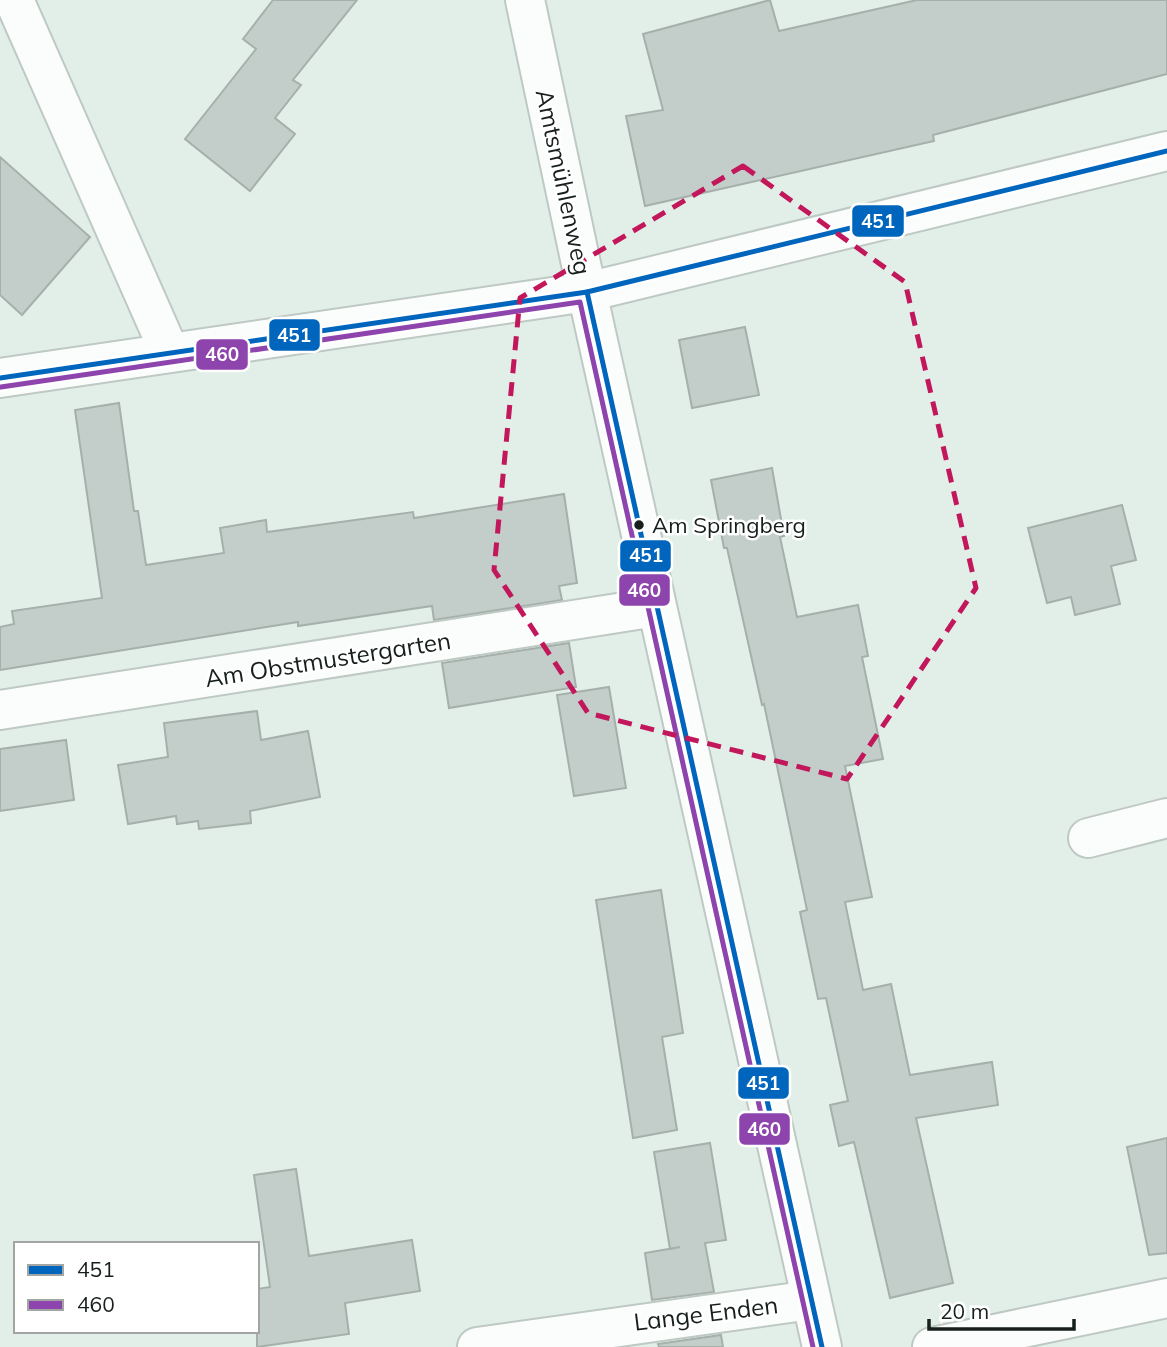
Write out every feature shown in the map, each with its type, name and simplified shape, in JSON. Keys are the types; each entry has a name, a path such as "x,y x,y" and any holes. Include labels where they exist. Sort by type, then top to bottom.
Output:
{"street":[{"path":"15,0 169,351"},
{"name":"Amtsmühlenweg","path":"525,0 656,607 822,1347"},
{"path":"0,378 169,351 587,292 1167,151"},
{"name":"Am Obstmustergarten","path":"0,710 656,607"},
{"path":"1088,838 1167,818"},
{"path":"932,1347 1167,1298"},
{"name":"Lange Enden","path":"477,1347 811,1300"}],"highlighted area":[{"path":"743,166 905,282 976,588 847,779 588,713 494,570 520,298"}],"building":[{"path":"273,0 357,0 293,80 301,85 275,118 295,134 250,191 185,139 256,49 243,39"},
{"path":"770,0 779,31 917,0 1167,0 1167,74 933,135 934,141 645,206 626,116 663,110 643,34"},
{"path":"0,157 90,237 22,315 0,295"},
{"path":"745,327 759,395 692,408 679,340"},
{"path":"119,403 134,511 138,511 146,565 224,553 220,528 266,520 267,532 413,512 414,518 564,494 577,583 559,586 562,600 434,620 432,606 298,626 298,622 0,670 0,627 14,624 12,611 102,598 75,410"},
{"path":"772,468 784,536 780,537 797,617 858,605 868,656 862,657 883,759 845,766 872,897 845,902 863,990 891,984 910,1075 992,1062 998,1105 916,1118 953,1283 890,1298 854,1142 839,1146 830,1105 848,1101 826,998 818,999 800,912 807,910 764,704 762,705 727,548 724,548 711,480"},
{"path":"1122,505 1136,560 1111,566 1120,604 1075,615 1071,597 1047,603 1028,528"},
{"path":"569,643 576,687 449,708 442,663"},
{"path":"609,687 626,788 574,796 557,695"},
{"path":"257,711 261,740 308,731 320,797 250,811 251,823 199,829 198,821 177,824 176,816 128,824 118,765 168,757 164,723"},
{"path":"66,740 74,800 0,811 0,749"},
{"path":"661,890 683,1033 662,1037 677,1130 633,1138 596,900"},
{"path":"1167,1138 1167,1253 1149,1255 1127,1147"},
{"path":"710,1143 726,1240 705,1243 714,1292 652,1300 645,1253 670,1249 654,1152"},
{"path":"296,1169 309,1256 412,1240 420,1291 345,1303 349,1334 257,1347 259,1289 270,1287 254,1175"},
{"path":"721,1335 723,1347 659,1347 658,1344"}],"transit line":[{"name":"451","path":"0,378 587,292 1167,151"},
{"name":"451","path":"587,292 822,1347"},
{"name":"460","path":"1,387 580,302 813,1347"}],"place":[{"name":"Am Springberg","path":"639,525"}]}
